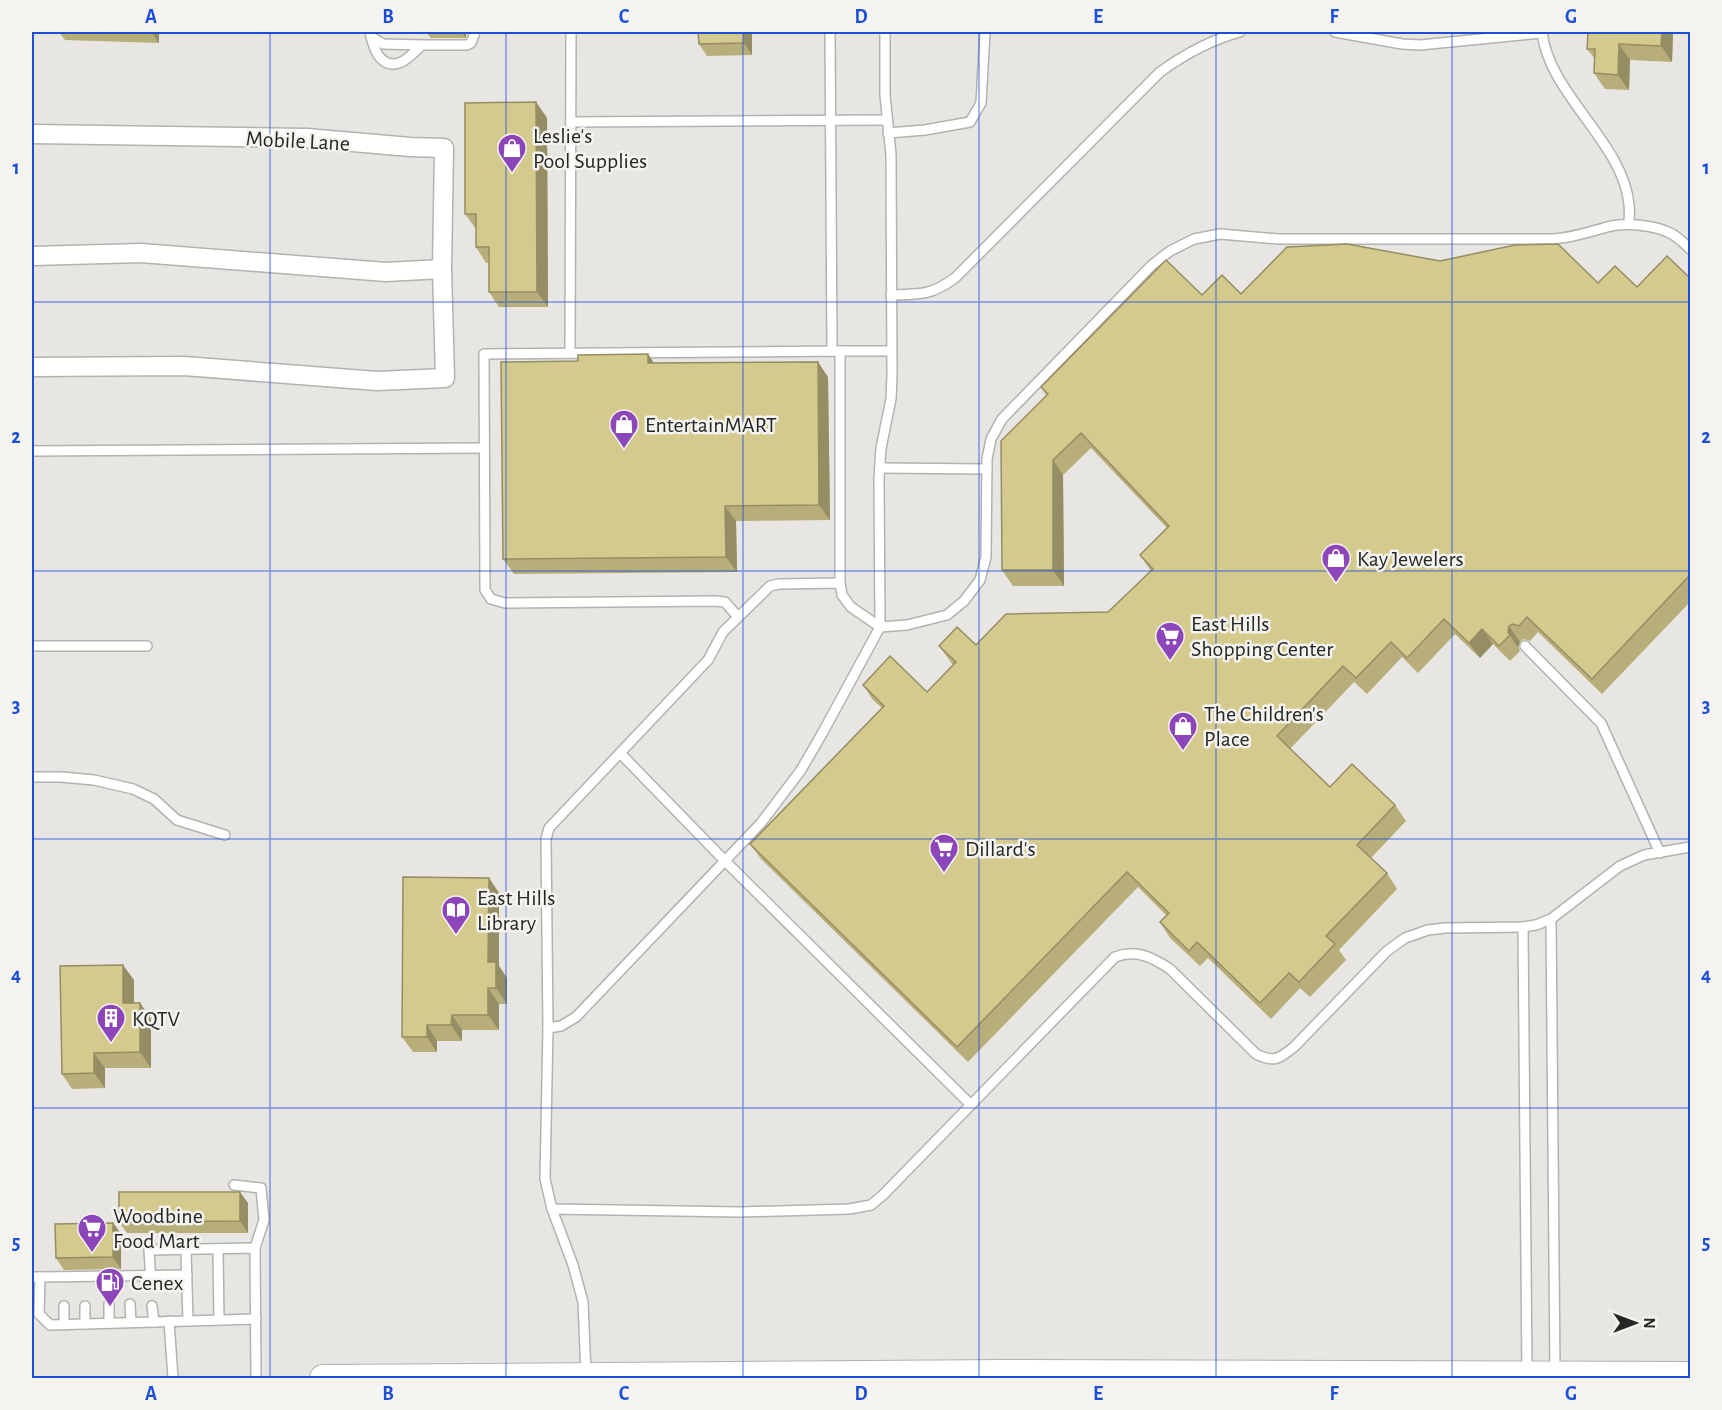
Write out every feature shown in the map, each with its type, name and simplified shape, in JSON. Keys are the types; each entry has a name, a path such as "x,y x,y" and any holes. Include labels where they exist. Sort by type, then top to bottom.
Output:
{"main road":[{"path":"323,1378 1527,1375 1652,1377 1690,1375"}],"street":[{"name":"Mobile Lane","path":"32,134 307,138 444,148 442,269 445,378 377,381 184,366 32,366"},
{"path":"32,256 141,254 387,272 442,269"}],"lane":[{"path":"371,34 383,44 467,45 471,44 475,32"},
{"path":"570,353 571,32"},
{"path":"830,32 840,583 842,595 851,607 880,627 907,625 947,615 964,601 980,580 986,557 987,459 991,439 1002,419 1152,265 1170,251 1194,240 1220,234 1279,240 1552,240 1568,238 1610,226 1629,224 1656,228 1672,234 1690,249"},
{"path":"548,1028 561,1026 576,1017 761,823 801,770 880,627 880,468 881,448 891,399 891,155 885,95 885,32"},
{"path":"888,133 925,130 970,122 981,103 986,32"},
{"path":"891,295 926,293 940,289 955,278 1160,72 1198,47 1240,32"},
{"path":"1335,32 1420,45 1542,32 1556,74 1616,164 1629,205 1629,224"},
{"path":"371,34 372,45 381,60 390,63 401,63 422,45"},
{"path":"571,122 887,120"},
{"path":"738,617 725,602 716,601 505,603 491,599 486,590 484,354 891,351"},
{"path":"32,451 484,448"},
{"path":"880,468 987,469"},
{"path":"586,1376 583,1302 573,1265 552,1209 545,1179 548,1028 546,839 549,828 708,660 723,632 770,586 840,583"},
{"path":"32,646 147,646"},
{"path":"1525,646 1601,723 1660,853"},
{"path":"620,753 725,861 971,1105"},
{"path":"32,777 94,780 133,789 154,800 177,820 225,835"},
{"path":"552,1209 740,1212 849,1209 871,1205 1115,957 1126,953 1142,954 1155,959 1170,969 1256,1054 1268,1060 1282,1058 1387,951 1405,939 1428,930 1445,928 1536,925 1551,919 1620,866 1644,855 1690,847"},
{"path":"1551,919 1555,1375"},
{"path":"1523,927 1527,1375"},
{"path":"234,1185 261,1188 264,1220 255,1248 255,1378"},
{"path":"151,1279 149,1250 255,1248"},
{"path":"218,1250 219,1320"},
{"path":"186,1251 188,1321"},
{"path":"187,1275 151,1279 85,1281 36,1277 39,1314 50,1325 256,1318"},
{"path":"109,1304 109,1323"},
{"path":"130,1304 131,1323"},
{"path":"64,1306 64,1325"},
{"path":"85,1306 85,1324"},
{"path":"152,1306 154,1322"},
{"path":"169,1321 173,1378"}],"building":[{"path":"698,32 744,32 744,43 699,44"},
{"path":"1588,32 1662,32 1661,46 1619,44 1618,75 1594,73 1595,49 1587,49"},
{"name":"Leslie's Pool Supplies","path":"536,102 537,292 489,292 489,247 476,247 476,214 465,214 465,103"},
{"name":"East Hills Shopping Center","path":"1347,244 1440,261 1515,245 1558,244 1598,283 1615,266 1637,287 1667,256 1690,278 1690,575 1592,679 1527,617 1519,626 1513,624 1509,626 1510,635 1499,646 1482,629 1469,643 1444,619 1407,658 1391,642 1356,678 1343,666 1277,736 1330,787 1352,764 1395,805 1357,845 1387,873 1326,936 1335,944 1299,982 1289,973 1260,1003 1197,942 1189,951 1160,922 1169,913 1127,872 957,1047 750,844 884,706 863,685 890,656 927,692 956,662 939,646 957,627 976,645 1006,614 1108,612 1153,569 1140,555 1169,526 1081,433 1053,460 1053,570 1002,570 1001,441 1048,394 1041,387 1166,260 1202,295 1222,275 1241,294 1287,247"},
{"name":"EntertainMART","path":"648,354 648,363 818,362 819,505 725,506 726,557 503,559 501,362 578,361 578,355"},
{"name":"East Hills Library","path":"403,877 489,878 488,962 496,962 496,988 488,988 488,1015 452,1015 451,1025 427,1025 427,1037 402,1037"},
{"name":"KQTV","path":"123,965 123,1003 140,1003 140,1052 94,1053 94,1073 62,1074 60,966"},
{"path":"119,1192 240,1192 240,1221 119,1222"},
{"path":"113,1223 113,1257 56,1258 55,1224"}],"place":[{"name":"Leslie's Pool Supplies","path":"512,174"},
{"name":"EntertainMART","path":"624,450"},
{"name":"Kay Jewelers","path":"1336,584"},
{"name":"East Hills Shopping Center","path":"1170,662"},
{"name":"The Children's Place","path":"1183,752"},
{"name":"Dillard's","path":"944,874"},
{"name":"East Hills Library","path":"456,936"},
{"name":"KQTV","path":"111,1044"},
{"name":"Woodbine Food Mart","path":"92,1254"},
{"name":"Cenex","path":"110,1308"}]}
